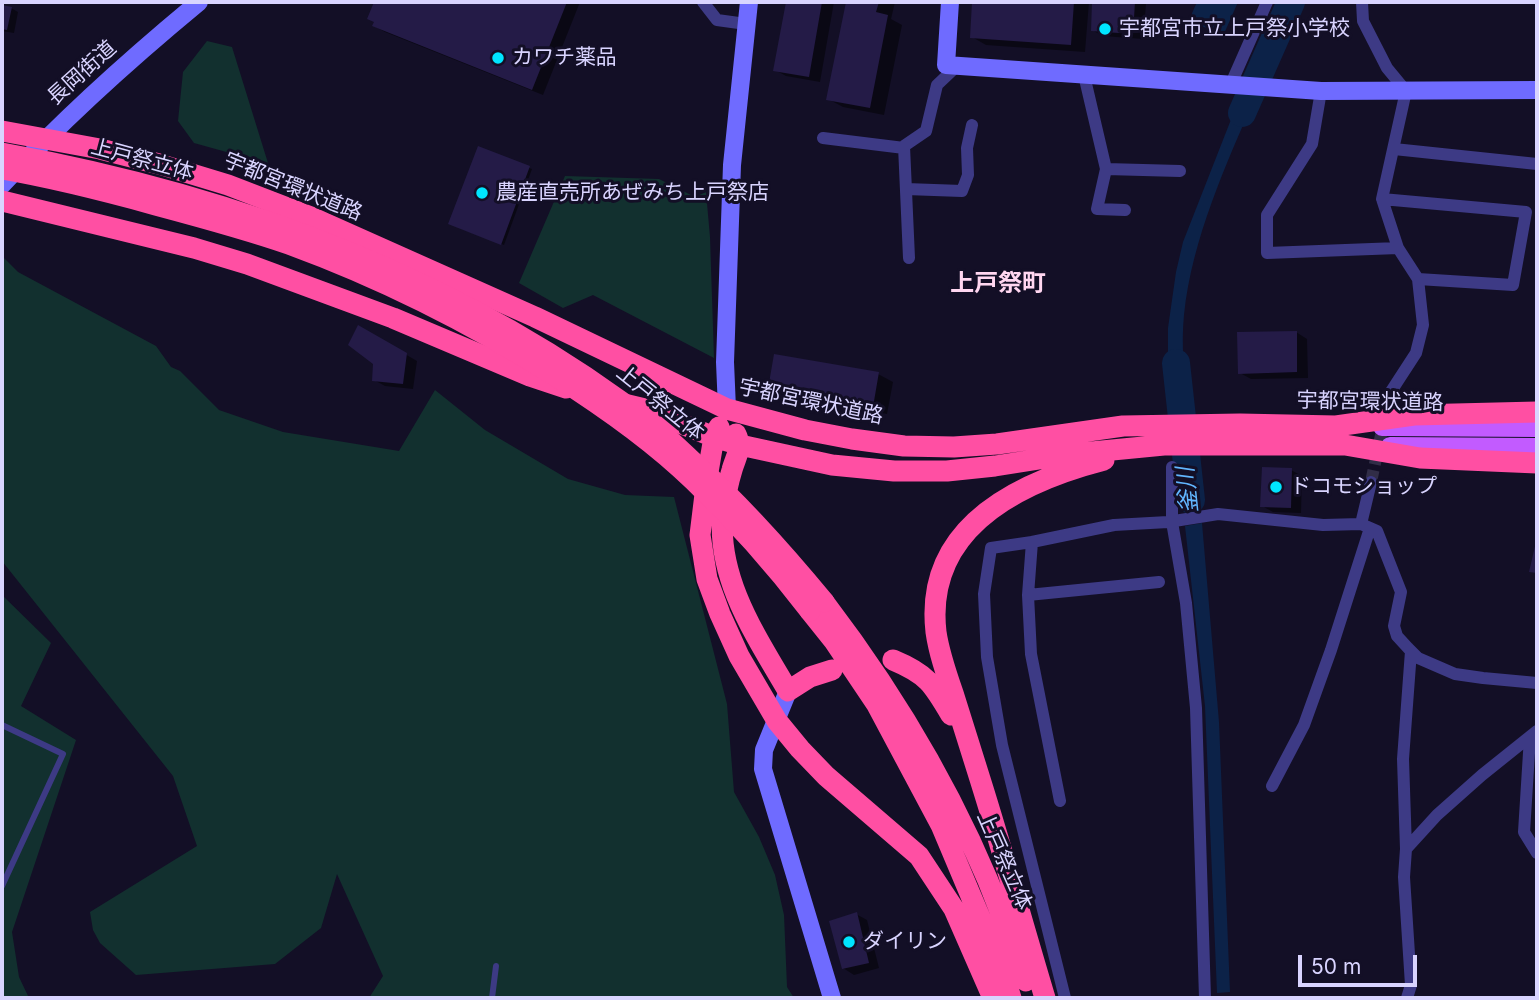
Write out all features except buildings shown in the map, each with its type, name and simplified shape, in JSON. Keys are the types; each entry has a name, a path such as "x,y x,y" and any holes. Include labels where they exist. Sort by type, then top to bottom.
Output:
{"highway":[{"name":"宇都宮環状道路","path":"2,131 100,149 228,186 311,217 534,317 727,409 805,430 904,446 954,447 997,444 1123,426 1162,434 1340,436"},
{"name":"上戸祭立体","path":"2,153 53,162 144,185 303,234 371,261 485,317 599,386 657,429 759,526 817,607"},
{"name":"上戸祭立体","path":"2,169 42,176 204,218 288,244 355,271 444,312 519,353 597,402 650,443 693,480 787,581 855,643 936,772 972,844 996,899 1010,998"},
{"name":"宇都宮環状道路","path":"2,201 247,264 393,317 530,376 645,409 740,445 832,465 894,471 947,471 1071,454 1162,434"},
{"path":"727,409 714,437 703,499 700,535 707,579 739,656 777,721 826,776 919,856 954,909 1007,976 1045,998"},
{"path":"727,409 740,445 723,513 726,560 733,587 747,620 788,691 810,677 832,670"},
{"path":"1340,436 1414,415 1537,412"},
{"path":"1007,976 982,784 940,653 936,632 937,589 943,568 962,534 995,505 1045,479 1094,463 1162,434"},
{"path":"1340,436 1420,458 1537,463"},
{"path":"893,660 925,677 937,691 953,718 982,784"},
{"name":"上戸祭立体","path":"1007,976 1030,998"}],"main road":[{"name":"宇都宮環状道路","path":"1340,436 1537,428"},
{"name":"宇都宮環状道路","path":"1340,436 1537,447"}],"street":[{"name":"長岡街道","path":"2,185 44,139 199,2"},
{"path":"703,2 718,20 746,24"},
{"path":"727,409 725,362 732,164 749,2"},
{"path":"950,2 946,65 1321,91 1537,90"},
{"path":"1230,86 1267,2"},
{"path":"1362,2 1363,21 1387,68 1406,91"},
{"path":"909,258 904,146 926,131 937,85 957,66"},
{"path":"1084,75 1106,169 1097,209 1125,210"},
{"path":"1321,91 1312,144 1267,215 1267,253 1398,248"},
{"path":"1390,393 1416,353 1423,325 1418,279 1398,248 1382,198 1406,91"},
{"path":"906,189 962,191 968,175 967,148 972,125"},
{"path":"823,138 904,148"},
{"path":"1394,149 1537,164"},
{"path":"1106,169 1180,171"},
{"path":"1382,198 1526,212 1513,285 1418,279"},
{"path":"1172,467 1172,522 1186,603 1196,708 1205,998"},
{"path":"1272,786 1304,725 1331,650 1365,526 1371,482"},
{"path":"1065,998 1002,745 987,657 984,594 991,548 1114,525 1172,522 1218,514 1324,526 1365,526 1377,531 1401,592 1394,626 1397,636 1418,658 1455,674 1537,682"},
{"path":"1032,542 1028,595 1031,654 1060,800"},
{"path":"1028,595 1159,582"},
{"path":"1407,998 1410,985 1404,877 1406,849 1403,759 1411,651"},
{"path":"788,691 764,750 763,769 832,998"},
{"path":"1406,849 1437,815 1534,734"},
{"path":"1534,734 1524,832 1537,853"}],"lane":[{"path":"2,725 63,754 2,886"},
{"path":"2,863 9,870"},
{"path":"492,998 496,966"}],"green space":[{"path":"207,41 232,47 272,176 230,153 194,143 178,121 183,72"},
{"path":"565,176 659,179 695,197 706,192 714,358 593,295 563,308 519,283"},
{"path":"2,256 18,272 156,346 171,367 180,371 219,410 283,432 399,451 435,390 485,430 568,479 625,495 674,497 727,704 734,792 759,837 775,875 784,915 787,987 794,998 369,998 383,976 337,874 321,928 275,964 136,975 100,943 93,930 90,912 197,846 173,776 2,561"},
{"path":"2,595 51,643 21,706 76,740 12,932 19,977 29,998 2,998"}],"water":[{"path":"1197,2 1238,2 1223,36 1189,20"},
{"path":"1281,2 1296,2 1267,72 1253,70"},
{"path":"1241,94 1256,95 1202,230 1188,286 1183,337 1188,402 1172,401 1168,328 1176,272 1183,242"},
{"path":"1198,463 1201,509 1184,511 1178,464"},
{"path":"1202,523 1219,722 1230,992 1217,993 1205,706 1185,526"}],"waterway":[{"name":"釜川","path":"1242,113 1291,2"},
{"name":"釜川","path":"1176,363 1191,500"}],"tunnel":[{"path":"1371,482 1390,393"}],"place":[{"name":"宇都宮市立上戸祭小学校","path":"1105,29"},
{"name":"カワチ薬品","path":"498,58"},
{"name":"農産直売所あぜみち上戸祭店","path":"482,193"},
{"name":"ドコモショップ","path":"1276,487"},
{"name":"ダイリン","path":"849,942"}],"district":[{"name":"上戸祭町","path":"998,284"}]}
